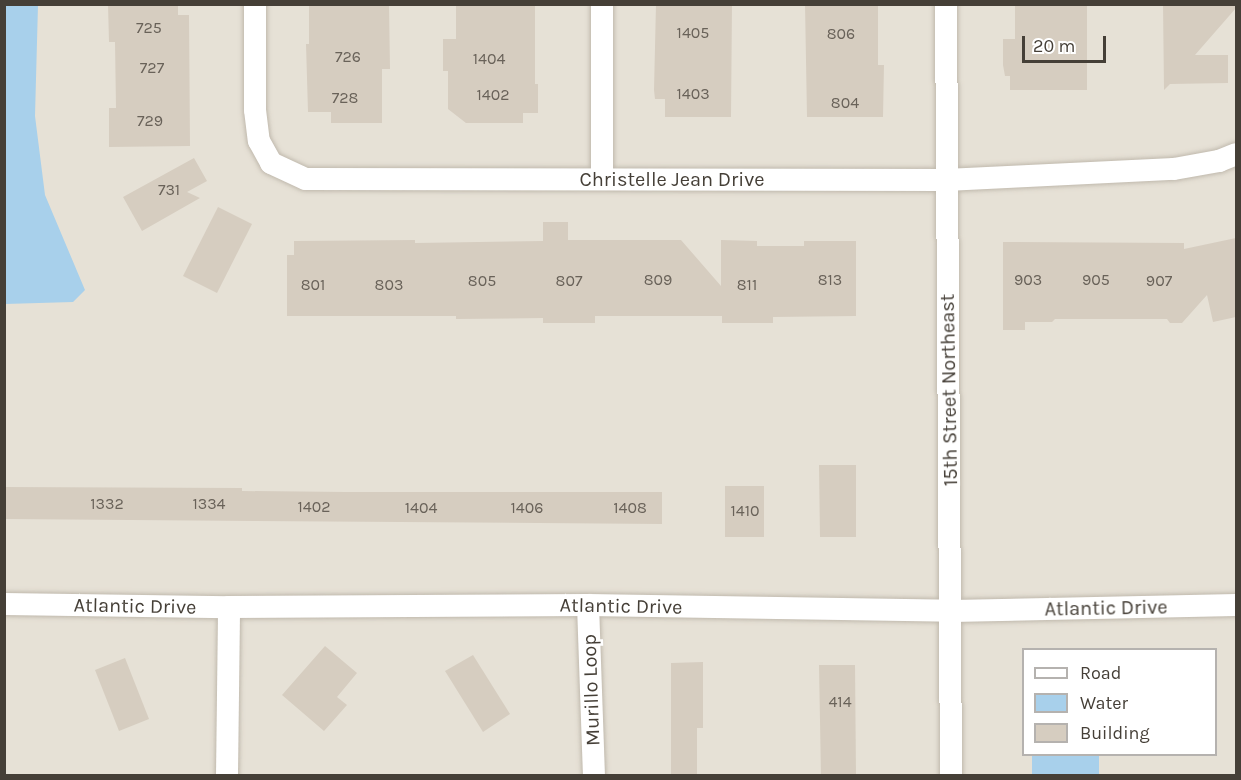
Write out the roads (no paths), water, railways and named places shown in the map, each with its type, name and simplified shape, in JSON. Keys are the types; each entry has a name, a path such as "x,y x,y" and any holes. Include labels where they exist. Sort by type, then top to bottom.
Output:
{"street":[{"name":"Christelle Jean Drive","path":"255,4 255,110 259,141 271,163 306,179 946,180 1174,169 1219,161 1236,154"},
{"path":"602,4 602,179"},
{"name":"15th Street Northeast","path":"946,4 952,611 951,776"},
{"name":"Atlantic Drive","path":"4,604 229,607 588,605 952,611 1236,605"},
{"name":"Murillo Loop","path":"588,605 594,776"},
{"path":"227,776 229,607"}],"water":[{"path":"4,5 38,5 35,116 45,195 85,290 73,302 5,304"},
{"path":"1032,756 1099,756 1099,775 1032,775"}]}
